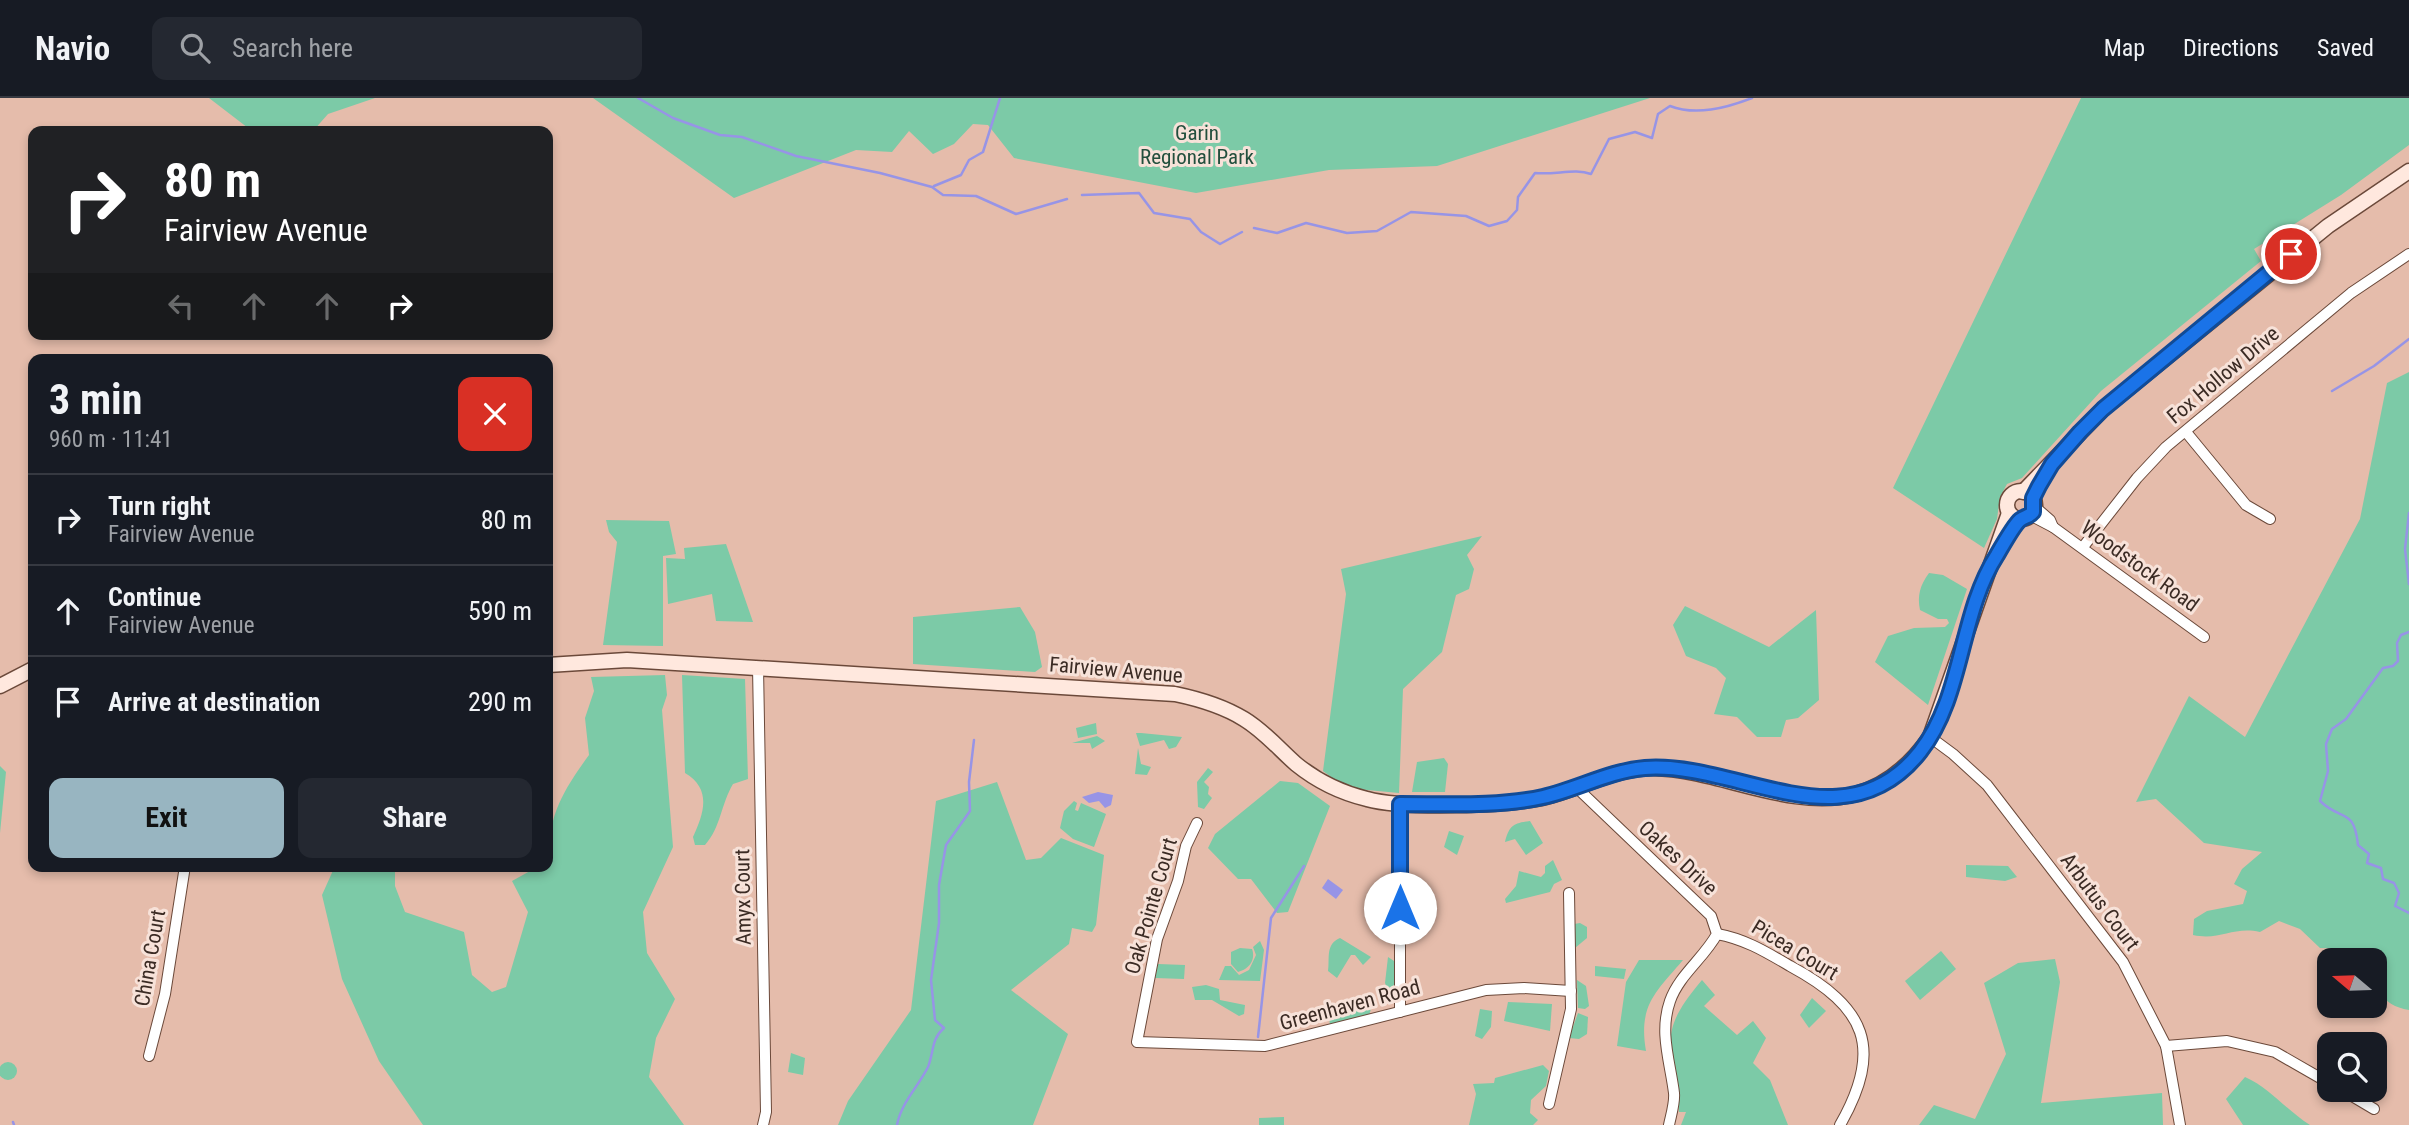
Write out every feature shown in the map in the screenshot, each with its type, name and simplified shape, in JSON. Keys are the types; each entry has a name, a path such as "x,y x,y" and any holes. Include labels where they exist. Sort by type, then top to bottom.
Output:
{"main road":[{"name":"Fairview Avenue","path":"553,665 626,660 1057,685 1195,698 1244,719 1319,780 1368,800 1400,804 1516,802 1634,769 1664,768 1804,797 1842,796 1870,789 1898,773 1930,737 1939,721 1981,590 1997,553 2052,464 2103,409 2273,268 2357,204 2409,171"},
{"path":"0,686 28,671"}],"street":[{"name":"Fox Hollow Drive","path":"2083,547 2137,478 2186,432 2351,293 2409,254"},
{"path":"2186,432 2246,505 2270,519"},
{"name":"Woodstock Road","path":"2025,508 2083,547 2204,637"},
{"name":"Amyx Court","path":"758,667 766,1112 763,1125"},
{"name":"Arbutus Court","path":"1930,737 1954,754 1987,785 2123,962 2166,1046 2180,1125"},
{"name":"Oakes Drive","path":"1576,787 1711,916 1717,934"},
{"path":"1400,804 1400,1012"},
{"name":"Oak Pointe Court","path":"1137,1042 1157,939 1178,881 1186,846 1197,823"},
{"name":"China Court","path":"149,1056 165,994 184,872"},
{"path":"1549,1104 1571,1009 1569,893"},
{"path":"1669,1125 1674,1096 1664,1025 1671,998 1688,972 1708,952 1717,934"},
{"name":"Picea Court","path":"1717,934 1740,937 1822,983 1848,1009 1863,1035 1863,1079 1840,1125"},
{"name":"Greenhaven Road","path":"1137,1042 1265,1046 1486,990 1571,990"},
{"path":"2166,1046 2227,1041 2275,1052 2317,1076"},
{"path":"2362,1102 2374,1109"}],"green space":[{"path":"209,98 375,98 328,114 317,126 245,126"},
{"name":"Garin Regional Park","path":"593,98 1650,98 1437,166 1329,170 1196,193 1014,158 988,125 973,124 954,144 933,154 909,131 892,152 856,150 734,198"},
{"path":"2081,98 2409,98 2409,145 2341,195 2254,249 2261,261 2101,391 2022,478 2007,484 2000,497 1997,519 1984,548 1893,488"},
{"path":"2409,372 2409,1010 2387,1001 2387,948 2320,948 2300,929 2279,921 2260,932 2193,935 2194,919 2207,911 2243,904 2247,891 2234,884 2242,869 2262,852 2204,843 2156,799 2136,802 2189,696 2245,737 2360,519 2387,383"},
{"path":"606,520 669,521 676,554 663,556 663,646 603,645 617,542 609,532"},
{"path":"1482,536 1467,555 1474,569 1469,589 1456,595 1442,652 1403,689 1399,793 1346,788 1323,771 1346,594 1341,569"},
{"path":"726,544 753,622 716,621 712,594 668,604 666,558 685,559 684,548"},
{"path":"1929,573 1943,575 1967,589 1928,705 1875,662 1888,636 1914,628 1945,627 1949,623 1947,619 1938,619 1920,610 1920,591"},
{"path":"1685,606 1769,647 1816,610 1819,700 1798,718 1786,720 1781,737 1757,737 1737,717 1714,714 1726,678 1716,668 1686,656 1673,625"},
{"path":"1020,607 1035,632 1042,667 1035,672 913,664 913,617"},
{"path":"665,675 667,695 662,710 673,847 643,912 647,953 675,999 656,1038 649,1077 684,1125 423,1125 379,1061 342,979 322,895 332,872 395,872 395,886 405,912 464,932 472,975 492,992 506,987 528,912 512,881 528,872 553,872 553,820 570,782 589,755 585,718 594,691 591,677"},
{"path":"682,675 745,679 748,779 733,784 714,831 705,845 695,845 693,837 703,802 699,786 685,773"},
{"path":"1096,723 1097,734 1078,738 1076,728"},
{"path":"1136,733 1182,737 1176,747 1169,749 1164,740 1140,746"},
{"path":"1097,736 1105,741 1092,749 1090,743 1072,743"},
{"path":"1138,748 1141,764 1151,767 1147,775 1135,774"},
{"path":"1444,758 1448,764 1445,792 1412,792 1417,762"},
{"path":"0,766 6,772 0,833"},
{"path":"1208,768 1213,772 1204,782 1209,787 1208,794 1212,798 1204,809 1198,807 1197,782"},
{"path":"1280,781 1298,783 1330,806 1288,912 1277,913 1251,879 1238,879 1208,848 1215,834"},
{"path":"997,782 1026,860 1041,858 1061,838 1104,855 1096,925 1092,932 1072,928 1069,944 1011,990 1068,1034 1033,1125 838,1125 848,1101 911,1010 936,801"},
{"path":"1074,801 1077,803 1075,810 1078,811 1081,803 1106,814 1094,847 1073,839 1060,828 1064,811"},
{"path":"1530,821 1543,843 1526,855 1515,839 1505,842 1513,826"},
{"path":"1449,831 1464,836 1457,855 1444,847"},
{"path":"1553,860 1562,880 1554,884 1550,892 1506,903 1505,899 1516,886 1519,871 1541,877 1545,873 1545,866"},
{"path":"1966,865 2008,866 2017,877 2005,881 1966,877"},
{"path":"1580,923 1587,927 1587,938 1575,948 1574,924"},
{"path":"1340,938 1371,957 1363,965 1355,955 1351,955 1337,978 1328,971 1329,957 1332,944"},
{"path":"1260,941 1264,950 1260,981 1219,980 1225,966 1231,966 1239,975 1249,970 1256,955 1253,947"},
{"path":"1240,948 1252,949 1253,957 1248,966 1238,972 1231,964 1231,952"},
{"path":"1941,951 1956,969 1920,1000 1905,981"},
{"path":"1388,957 1394,961 1394,985 1388,990 1385,983"},
{"path":"2055,959 2060,982 2041,1103 2162,1093 2163,1125 1919,1125 1934,1105 1975,1119 2006,1054 1984,983 2018,963"},
{"path":"1639,960 1683,960 1651,1000 1645,1022 1646,1051 1617,1046 1626,982"},
{"path":"1158,964 1185,965 1184,979 1155,978"},
{"path":"1595,966 1626,969 1624,979 1595,976"},
{"path":"1577,980 1586,986 1589,1006 1585,1009 1578,1008"},
{"path":"1702,980 1715,995 1704,1006 1737,1035 1753,1021 1766,1038 1753,1063 1770,1080 1788,1125 1681,1125 1686,1112 1679,1112 1672,1057 1672,1030 1686,1000"},
{"path":"1206,985 1219,989 1220,1000 1245,1005 1244,1014 1239,1016 1212,1000 1195,1000 1192,987"},
{"path":"1812,998 1826,1011 1809,1028 1800,1015"},
{"path":"1508,1002 1552,1004 1550,1031 1504,1021"},
{"path":"1372,1005 1369,1016 1330,1026 1329,1016"},
{"path":"1480,1009 1492,1011 1491,1027 1482,1039 1475,1036"},
{"path":"1578,1013 1588,1017 1587,1034 1579,1039 1569,1038"},
{"path":"791,1053 805,1058 803,1075 788,1072"},
{"path":"4,1062 12,1062 17,1071 15,1078 4,1080 -1,1075 -1,1067"},
{"path":"1543,1065 1549,1071 1546,1086 1531,1100 1530,1113 1538,1120 1533,1125 1469,1125 1476,1094 1473,1084 1494,1083 1495,1078"},
{"path":"2245,1077 2310,1125 2243,1125 2226,1099"},
{"path":"1284,1117 1284,1125 1259,1125 1259,1118"}],"shaded area":[{"path":"1098,792 1113,795 1111,805 1105,808 1099,801 1089,803 1082,797"},
{"path":"1328,879 1343,890 1336,899 1322,888"}],"waterway":[{"path":"638,98 673,118 720,135 742,137 796,156 880,173 932,187 943,195 976,196 1016,214 1067,199"},
{"path":"934,186 961,175 969,160 983,152 1000,98"},
{"path":"1254,228 1277,233 1306,223 1347,233 1377,231 1411,212 1466,216 1489,226 1507,221 1517,210 1518,197 1535,173 1591,174 1609,139 1635,132 1652,138 1658,114 1670,106 1701,111 1752,98"},
{"path":"1082,195 1139,193 1154,213 1190,219 1201,232 1220,244 1242,232"},
{"path":"2332,391 2374,366 2409,339"},
{"path":"2409,513 2405,549 2409,584"},
{"path":"2409,632 2401,635 2397,643 2398,661 2393,666 2383,668 2346,719 2332,729 2326,744 2328,771 2320,801 2350,820 2358,845 2369,854 2367,863 2381,868 2383,879 2394,883 2399,893 2395,906 2409,913"},
{"path":"897,1125 906,1102 928,1067 933,1046 944,1028 935,1020 931,980 939,923 939,885 946,845 970,811 969,782 974,740"},
{"path":"1258,1037 1271,918 1304,866"}],"route":[{"path":"1400,908 1400,804 1516,802 1547,796 1617,773 1649,768 1681,770 1804,797 1831,798 1870,789 1898,773 1913,760 1939,721 1972,615 1997,553 2005,546 2021,519 2033,512 2033,498 2049,474 2052,464 2103,409 2291,254"}]}
